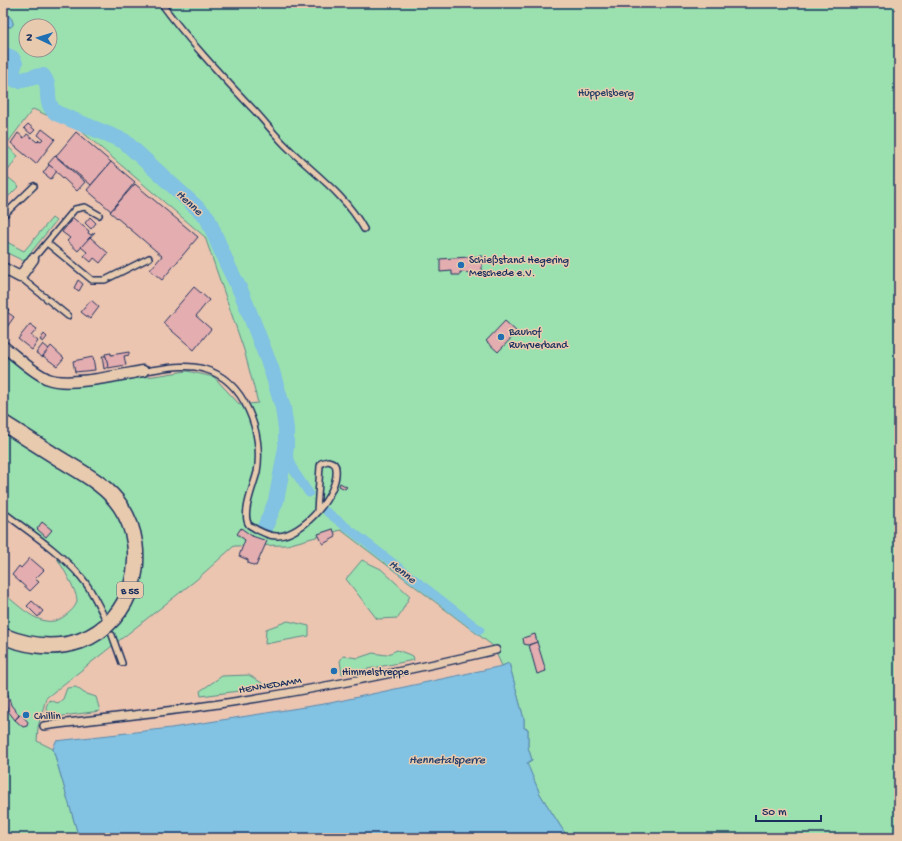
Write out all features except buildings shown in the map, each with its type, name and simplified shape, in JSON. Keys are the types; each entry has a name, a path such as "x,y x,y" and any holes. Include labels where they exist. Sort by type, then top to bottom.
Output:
{"main road":[{"name":"B 55","path":"3,423 90,478 109,493 122,507 130,524 135,538 137,557 132,583 125,601 109,622 89,636 71,643 44,646 22,643 3,636"}],"street":[{"path":"3,268 20,277 33,259"},
{"path":"3,346 39,374 55,381 81,380 143,371"},
{"name":"HENNEDAMM","path":"44,726 199,707 299,691 422,667 496,650"}],"lane":[{"path":"161,3 189,38 280,140 317,172 341,198 358,218 364,229"},
{"path":"3,216 34,186"},
{"path":"33,259 75,209 85,207 99,214"},
{"path":"46,243 92,280 105,280 149,258"},
{"path":"20,277 68,316"},
{"path":"143,371 186,367 204,369 225,380 244,401 250,416 257,447 257,470 246,517 248,523 253,528 271,536 283,536 296,531 307,523 317,511 328,496 336,472 336,466 328,461 321,463 320,466 317,511"},
{"path":"3,512 62,558 81,577 92,592 104,616"},
{"path":"112,635 122,663"}],"green space":[{"name":"Hüppelsberg","path":"3,3 899,3 899,838 568,838 540,794 526,762 532,760 528,747 528,729 524,728 524,719 509,663 502,666 493,646 341,530 287,545 234,546 196,580 46,698 38,727 37,741 53,749 79,838 3,838 3,593 33,616 41,620 49,621 58,620 66,615 71,611 77,601 69,579 58,559 43,539 19,520 3,510 3,355 41,381 60,385 154,376 187,371 214,377 240,405 258,403 244,350 205,237 80,130 33,109 6,145 18,156 5,175 19,186 8,197 3,194 3,26 11,27 13,25 12,20 3,13"},
{"path":"52,218 56,221 24,261 3,251 3,240 24,251"},
{"path":"362,560 381,569 410,596 398,618 377,619 346,579"},
{"path":"288,621 309,626 309,636 265,644 266,629"},
{"path":"397,650 413,656 414,660 342,674 340,661 343,656 358,658 373,653 386,655"},
{"path":"249,675 262,683 262,688 201,696 200,691 222,676"},
{"path":"76,687 84,693 96,697 100,711 55,717 47,715 46,707 49,700 58,703 63,699 67,688"}],"water":[{"path":"3,13 11,19 13,25 11,27 3,26"},
{"name":"Hennetalsperre","path":"509,663 524,719 524,728 528,729 528,747 532,760 527,763 540,794 568,838 79,838 53,749 56,741 171,728 330,703 502,666"}],"waterway":[{"name":"Henne","path":"3,54 12,58 15,63 11,76 16,80 43,76 47,85 49,104 56,113 124,141 207,217 227,264 242,294 271,368 283,408 286,429 286,448 276,501 265,527"},
{"name":"Henne","path":"286,448 294,471 309,493"},
{"name":"Henne","path":"327,512 480,630"}],"place":[{"name":"Schießstand Hegering Meschede e.V.","path":"461,265"},
{"name":"Bauhof Ruhrverband","path":"501,337"},
{"name":"Himmelstreppe","path":"334,671"},
{"name":"Chillin","path":"26,715"}]}
